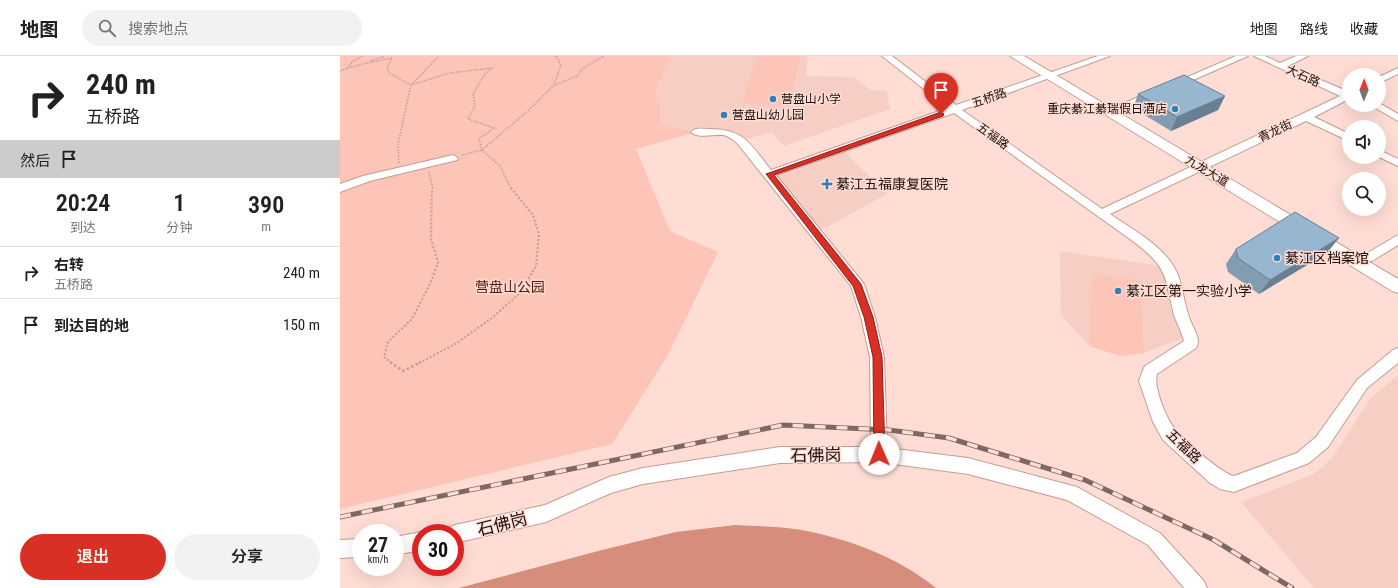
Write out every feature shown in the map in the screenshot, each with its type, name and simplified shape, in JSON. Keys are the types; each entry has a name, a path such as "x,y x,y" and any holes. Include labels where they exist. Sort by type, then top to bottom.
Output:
{"main road":[{"name":"九龙大道","path":"1016,56 1118,108 1398,287"},
{"name":"九龙大道","path":"1030,56 1054,75 1398,276"}],"street":[{"name":"五福路","path":"886,56 955,110 1156,253 1168,267 1177,294 1182,319 1191,335 1191,344 1150,370 1147,381 1161,422 1169,435 1226,483 1234,484 1303,458 1322,442 1362,384 1398,354"},
{"name":"五桥路","path":"769,174 1106,56"},
{"path":"1118,108 1244,56"},
{"name":"大石路","path":"1258,56 1342,93"},
{"path":"1280,66 1304,56"},
{"path":"1386,77 1398,71"},
{"name":"青龙街","path":"1204,164 1342,99"},
{"path":"1386,111 1398,118"},
{"path":"1306,117 1342,135"},
{"path":"696,132 723,132 733,135 741,141 857,284 868,317 877,357 879,454"},
{"path":"1386,157 1398,163"},
{"path":"340,188 368,178 453,158"},
{"path":"1101,214 1204,164"},
{"path":"1368,258 1398,240"},
{"name":"石佛岗","path":"464,532 546,513 610,485 643,476 780,455 879,454 968,466 1071,493 1154,539 1197,588"},
{"path":"340,549 352,548"}],"path":[{"path":"348,68 352,62 362,56"},
{"path":"367,63 385,56"},
{"path":"399,170 398,144 410,85 439,56"},
{"path":"553,86 560,65 556,56"},
{"path":"453,158 482,150 530,109 553,86 576,76 583,68 604,56"},
{"path":"340,71 367,63 392,58 387,67 389,73 410,85 431,78 476,68 492,68 485,74 473,94 475,106 468,119 494,128 479,139 482,150 500,166 512,191 533,215 539,235 536,266 520,292 493,317 457,342 403,371 384,358 388,342 412,319 430,284 438,263 433,252 429,222 434,195 432,179 426,164"}],"shaded area":[{"name":"营盘山小学","path":"671,56 808,56 806,76 853,77 871,90 887,91 890,109 784,146 771,132 741,141 733,135 696,132 661,125 660,103 654,95"},
{"name":"綦江五福康复医院","path":"842,149 887,194 816,233 769,174"},
{"name":"綦江区第一实验小学","path":"1060,251 1168,267 1191,335 1144,353 1120,356 1090,346 1061,315"},
{"path":"1398,375 1398,588 1314,588 1241,502 1312,475 1331,459 1371,398"},
{"path":"735,525 787,528 826,535 846,541 866,548 903,566 936,588 459,588 676,532"}],"green space":[{"name":"营盘山公园","path":"340,56 671,56 654,95 660,103 661,125 696,132 636,149 670,231 718,252 668,355 612,444 340,509"},
{"path":"757,56 800,56 790,105 742,104"},
{"path":"1092,274 1140,281 1144,353 1120,356 1090,346"}],"building":[{"path":"1184,75 1225,96 1177,117 1138,94"},
{"name":"綦江区档案馆","path":"1295,212 1339,238 1270,280 1238,258 1236,249"}],"railway":[{"path":"340,517 783,425 889,430 949,438 1085,480 1214,540 1292,588"}],"place":[{"name":"营盘山小学","path":"773,99"},
{"name":"重庆綦江綦瑞假日酒店","path":"1175,109"},
{"name":"营盘山幼儿园","path":"724,115"},
{"name":"綦江五福康复医院","path":"827,184"},
{"name":"綦江区档案馆","path":"1277,258"},
{"name":"綦江区第一实验小学","path":"1118,291"}],"route":[{"path":"879,454 877,357 868,317 857,284 769,174 941,114"}]}
